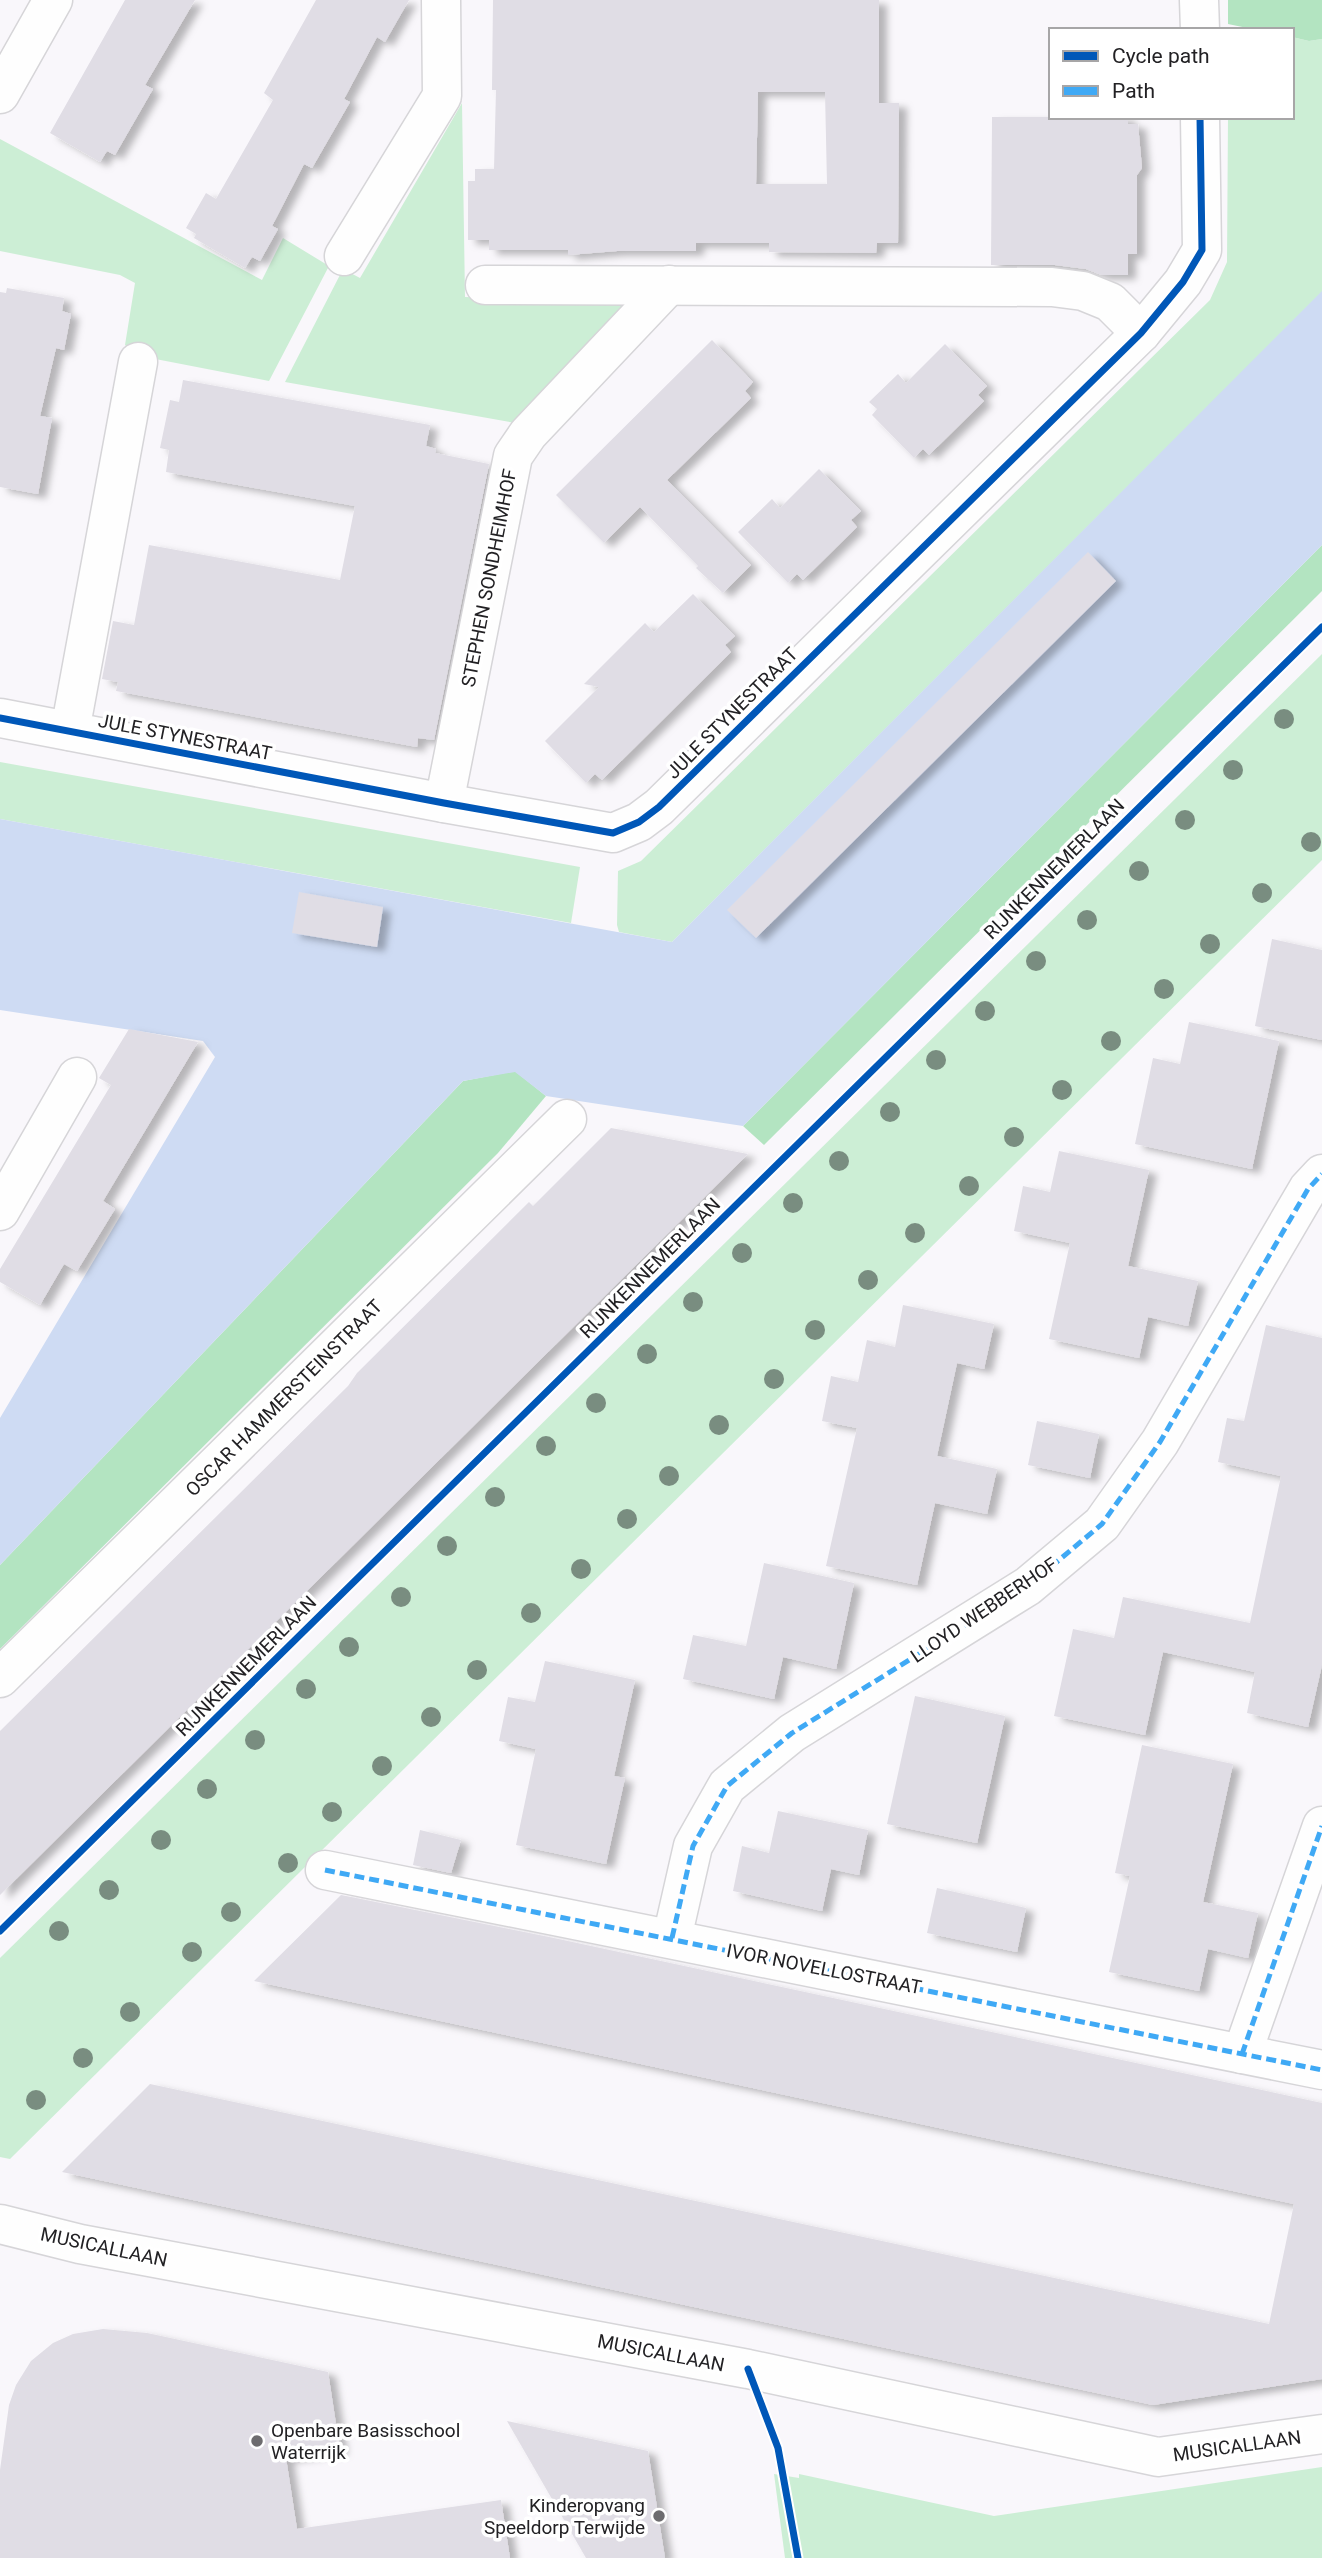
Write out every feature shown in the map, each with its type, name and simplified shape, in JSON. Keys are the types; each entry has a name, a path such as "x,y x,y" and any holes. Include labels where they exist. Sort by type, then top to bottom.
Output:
{"street":[{"path":"0,94 53,0"},
{"path":"344,256 442,96 441,0"},
{"path":"1199,0 1200,28"},
{"name":"JULE STYNESTRAAT","path":"0,718 613,833 639,822 659,807 1141,333 1183,282 1202,250 1200,119"},
{"path":"485,285 1052,287 1083,292 1110,302 1141,333"},
{"name":"STEPHEN SONDHEIMHOF","path":"444,803 513,456 528,434 669,285"},
{"name":"JULE STYNESTRAAT","path":"70,731 138,362"},
{"path":"0,1211 77,1077"},
{"name":"OSCAR HAMMERSTEINSTRAAT","path":"0,1678 567,1119"},
{"name":"LLOYD WEBBERHOF","path":"672,1938 694,1846 727,1786 792,1733 1028,1586 1102,1524 1160,1442 1308,1189 1322,1174"},
{"path":"1242,2054 1322,1826"},
{"name":"IVOR NOVELLOSTRAAT","path":"325,1870 1322,2070"},
{"name":"MUSICALLAAN","path":"0,2224 80,2244 748,2369 1158,2457 1322,2434"}],"green space":[{"path":"1228,0 1322,0 1322,39 1309,41 1294,37 1294,28 1247,28 1228,24"},
{"path":"1294,37 1309,41 1322,39 1322,292 672,942 619,932 618,871 641,861 1210,300 1227,262 1228,119 1294,119"},
{"path":"462,103 465,297 623,301 616,322 515,423 285,382 343,269 360,278"},
{"path":"0,139 262,280 283,238 329,266 269,381 140,356 125,345 135,283 120,275 0,251"},
{"path":"1322,545 1322,591 764,1145 743,1126"},
{"path":"1322,654 1322,860 10,2159 0,2157 0,1958"},
{"path":"0,762 580,867 571,923 0,819"},
{"path":"515,1071 546,1096 498,1153 0,1649 0,1565 463,1081"},
{"path":"1322,2467 1322,2558 785,2558 774,2474 799,2478 799,2474 994,2516"}],"water":[{"path":"1322,291 1322,545 743,1126 546,1096 515,1072 463,1081 0,1565 0,1418 215,1057 203,1041 0,1010 0,819 672,942"}],"building":[{"path":"125,0 195,0 145,85 153,89 115,155 107,151 100,162 50,133"},
{"path":"316,0 409,0 385,42 377,37 344,99 350,102 312,168 304,164 272,226 278,229 260,261 252,257 245,268 194,238 196,234 186,228 206,193 216,199 273,100 264,93"},
{"path":"493,0 879,0 879,103 899,103 898,243 877,243 876,253 769,252 769,243 696,243 696,251 617,251 568,255 568,250 489,250 489,240 468,240 468,181 475,181 475,169 494,169 496,90 492,90","holes":["758,92 825,92 827,184 756,184"]},
{"path":"992,117 1128,119 1128,124 1138,124 1142,168 1137,175 1137,254 1128,254 1128,275 1102,275 1086,269 1055,265 991,265"},
{"path":"7,288 64,298 62,311 71,314 64,350 56,348 40,416 52,418 38,494 0,487 0,292 6,293"},
{"path":"712,340 753,382 745,391 751,398 667,480 751,565 723,593 640,507 604,543 556,495"},
{"path":"945,344 987,386 978,395 984,401 929,455 923,449 914,458 872,415 877,409 869,402 898,374 906,383"},
{"path":"183,380 430,425 426,446 436,449 435,453 489,464 434,740 418,738 417,747 368,738 116,691 118,682 102,679 113,621 134,625 149,545 340,580 355,506 166,472 169,450 160,448 170,400 179,402"},
{"path":"819,469 861,511 851,520 857,527 803,580 797,574 788,583 738,532 772,499 780,508"},
{"path":"1088,552 1116,581 756,938 727,910"},
{"path":"693,594 735,636 725,645 731,652 602,780 595,774 586,783 545,741 599,687 584,684 645,623 654,632"},
{"path":"299,892 383,907 377,947 292,933"},
{"path":"1272,939 1322,950 1322,1040 1255,1026"},
{"path":"1189,1022 1279,1041 1252,1169 1135,1144 1153,1058 1180,1064"},
{"path":"129,1029 198,1042 103,1201 115,1209 77,1271 64,1264 40,1305 0,1282 0,1269 111,1085 99,1078"},
{"path":"611,1128 748,1154 0,1895 0,1731 348,1386 357,1373 529,1202 533,1206"},
{"path":"1059,1151 1149,1170 1128,1266 1198,1281 1188,1326 1148,1317 1139,1358 1049,1339 1070,1243 1014,1231 1023,1186 1050,1192"},
{"path":"903,1305 994,1324 984,1369 957,1363 937,1456 997,1469 987,1514 935,1503 917,1585 826,1566 857,1428 822,1421 831,1376 858,1382 867,1340 895,1347"},
{"path":"1266,1325 1322,1338 1322,1665 1308,1727 1247,1713 1255,1672 1163,1652 1145,1735 1054,1716 1073,1629 1114,1638 1123,1597 1250,1623 1281,1476 1218,1462 1227,1418 1244,1421"},
{"path":"1037,1421 1099,1434 1090,1478 1028,1465"},
{"path":"764,1563 854,1583 836,1669 783,1657 774,1699 683,1679 693,1635 746,1646"},
{"path":"545,1661 635,1680 614,1776 625,1778 606,1864 516,1845 536,1749 499,1741 508,1697 535,1702"},
{"path":"915,1696 1005,1716 977,1843 887,1824"},
{"path":"1142,1745 1233,1764 1203,1902 1258,1913 1248,1958 1208,1949 1199,1991 1109,1972 1130,1876 1115,1873"},
{"path":"778,1811 868,1830 859,1875 831,1869 822,1911 733,1891 742,1846 769,1853"},
{"path":"420,1830 461,1840 451,1873 413,1865"},
{"path":"937,1888 1026,1908 1017,1952 927,1933"},
{"path":"341,1895 1322,2103 1322,2379 1153,2405 62,2172 150,2084 1269,2324 1294,2204 254,1981"},
{"name":"Openbare Basisschool Waterrijk","path":"103,2329 147,2333 328,2372 340,2450 286,2458 297,2529 501,2500 510,2558 0,2558 0,2470 9,2405 16,2385 31,2361 53,2343 73,2334"},
{"path":"507,2421 648,2451 665,2558 586,2558"}],"marked path":[{"path":"672,1938 693,1846 727,1786 792,1733 1028,1586 1102,1524 1160,1442 1308,1189 1322,1174"},
{"path":"1242,2054 1322,1826"},
{"path":"325,1870 1322,2070"}],"cycle path":[{"path":"0,718 613,833 639,822 659,807 1141,333 1183,282 1202,250 1200,119"},
{"name":"RIJNKENNEMERLAAN","path":"0,1931 1322,627"},
{"path":"748,2369 778,2448 798,2558"}],"place":[{"name":"Openbare Basisschool Waterrijk","path":"257,2441"},
{"name":"Kinderopvang Speeldorp Terwijde","path":"659,2516"}]}
